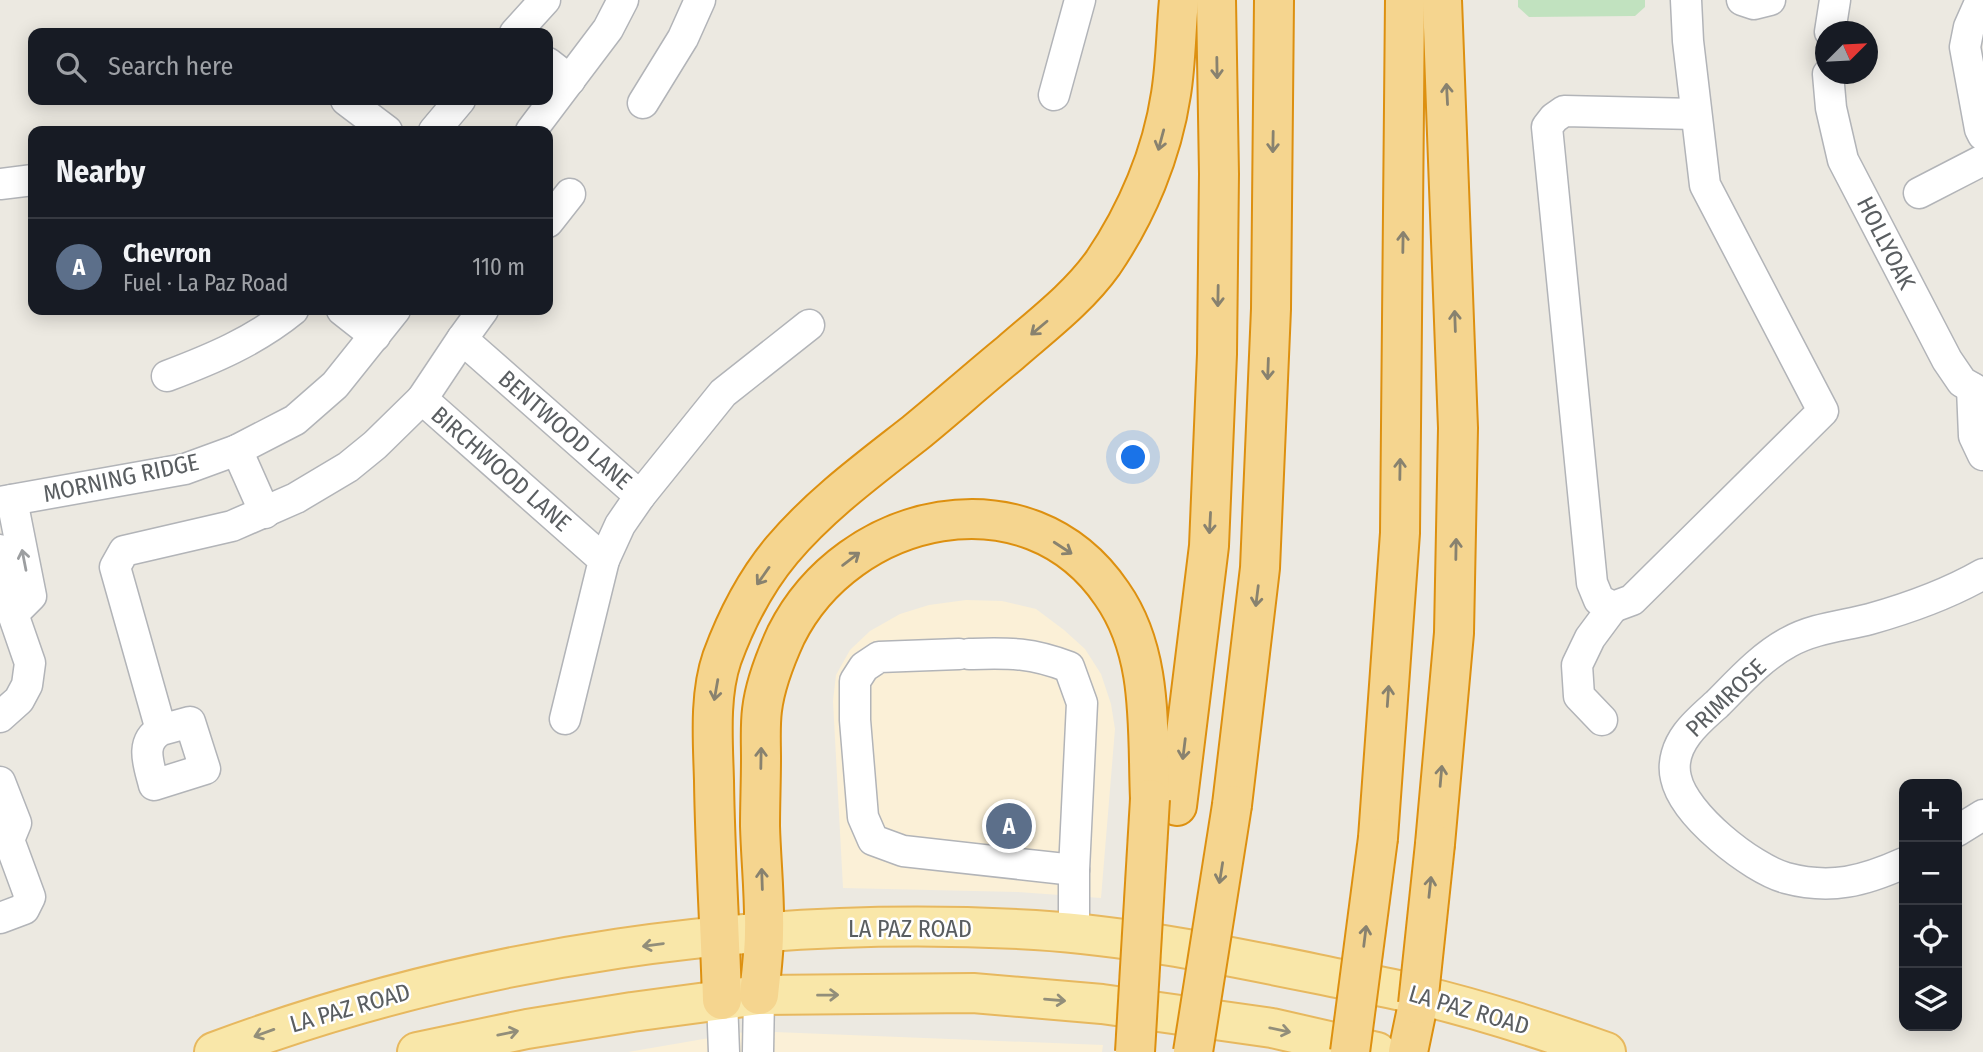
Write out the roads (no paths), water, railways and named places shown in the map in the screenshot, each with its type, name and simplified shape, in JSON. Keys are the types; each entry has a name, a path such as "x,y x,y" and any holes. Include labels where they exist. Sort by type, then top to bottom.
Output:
{"highway":[{"path":"722,1000 715,871 714,700 721,661 736,625 757,584 782,550 816,516 1055,314 1102,265 1144,189 1160,146 1171,95 1179,0"},
{"path":"1135,1052 1164,803 1209,546 1217,354 1219,174 1216,0"},
{"path":"1193,1052 1232,805 1260,568 1271,295 1274,0"},
{"path":"1350,1052 1378,838 1399,533 1405,0"},
{"path":"1414,1052 1454,633 1458,428 1442,0"},
{"path":"760,995 764,932 760,826 762,710 771,671 787,634 808,598 832,574 884,537 918,525 947,520 979,519 1010,524 1040,534 1066,548 1093,570 1113,594 1140,653 1164,803"},
{"path":"1409,1052 1418,1004"}],"main road":[{"name":"LA PAZ ROAD","path":"214,1052 371,999 577,956 764,932 911,927 1074,934 1180,948 1414,993 1606,1052"},
{"path":"417,1052 527,1029 687,1003 760,995 973,993 1102,1004 1272,1028 1377,1052"}],"street":[{"path":"520,28 545,0"},
{"path":"559,71 608,29 623,0"},
{"path":"643,103 683,38 699,0"},
{"path":"1054,95 1080,0"},
{"path":"1602,720 1579,696 1577,665 1590,638 1613,607 1632,600 1823,411 1705,186 1695,114 1686,0"},
{"path":"1742,0 1754,4 1770,0"},
{"path":"1832,21 1835,0"},
{"path":"1981,0 1969,27 1965,47 1983,135"},
{"name":"HOLLYOAK","path":"1829,84 1831,108 1843,160 1947,360 1962,382 1979,392"},
{"path":"353,105 380,126"},
{"path":"438,126 456,105"},
{"path":"533,126 543,105"},
{"path":"1613,607 1599,600 1592,583 1547,127 1564,111 1695,114"},
{"path":"1919,193 1983,160"},
{"path":"0,184 28,181"},
{"path":"553,216 570,194"},
{"path":"167,376 227,352 271,328 287,315"},
{"path":"348,315 375,336"},
{"name":"MORNING RIDGE","path":"6,501 184,469 237,450 295,420 335,385 391,315"},
{"path":"422,399 479,315"},
{"name":"BENTWOOD LANE","path":"462,339 640,496 723,393 809,325"},
{"path":"1979,392 1974,436 1983,455"},
{"name":"BIRCHWOOD LANE","path":"161,730 115,567 124,551 232,526 296,498 348,467 422,399 604,560"},
{"path":"237,450 265,513"},
{"path":"565,719 604,560 620,525 640,496"},
{"path":"6,501 31,596 13,614"},
{"path":"0,550 13,614 30,663 27,685 19,700 0,717"},
{"name":"PRIMROSE","path":"1899,865 1871,878 1814,883 1785,878 1750,863 1717,836 1685,797 1675,778 1676,752 1688,732 1758,664 1789,642 1821,629 1868,620 1916,605 1983,574"},
{"path":"1074,870 903,851 873,840 863,817 855,720 855,681 864,667 879,657 1024,653 1069,667 1082,703 1074,870 1074,934"},
{"path":"0,782 16,823 5,842 30,897 24,909 0,918"},
{"path":"1962,828 1983,815"},
{"path":"758,1052 760,995"},
{"path":"722,1000 724,1052"}],"place":[{"name":"Chevron","path":"1009,826"}]}
